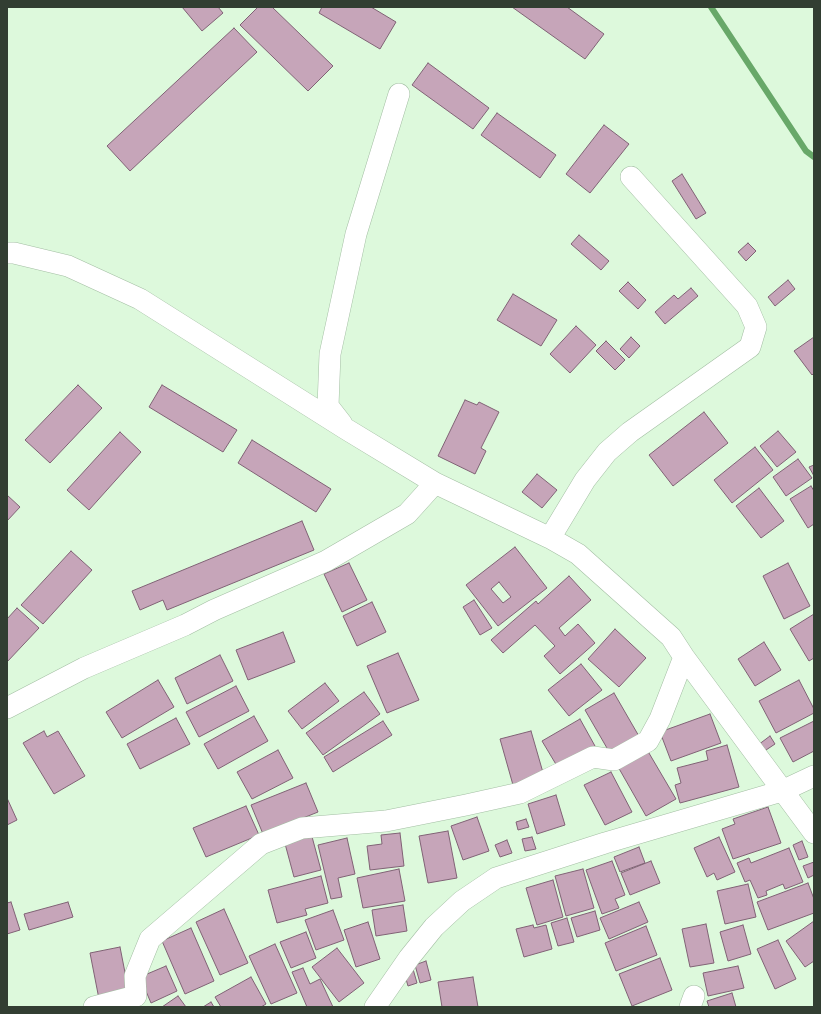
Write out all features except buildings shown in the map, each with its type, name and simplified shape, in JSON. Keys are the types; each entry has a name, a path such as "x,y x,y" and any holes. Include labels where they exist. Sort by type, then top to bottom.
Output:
{"street":[{"path":"346,429 328,406 330,354 356,234 398,94"},
{"path":"550,538 585,480 607,452 630,432 750,347 756,327 747,306 631,177"},
{"path":"7,253 14,253 68,266 140,299 346,429 435,483 550,538 578,554 671,637 684,657 814,834"},
{"path":"7,708 84,668 186,625 214,610 326,561 407,514 435,483"},
{"path":"94,1007 136,996 135,976 150,939 261,844 302,828 386,821 520,793 593,757 614,760 648,741 660,719 684,657"},
{"path":"376,1007 409,958 434,927 462,901 496,878 605,843 782,790 814,776"}],"waterway":[{"path":"711,7 806,151 814,157"}]}
